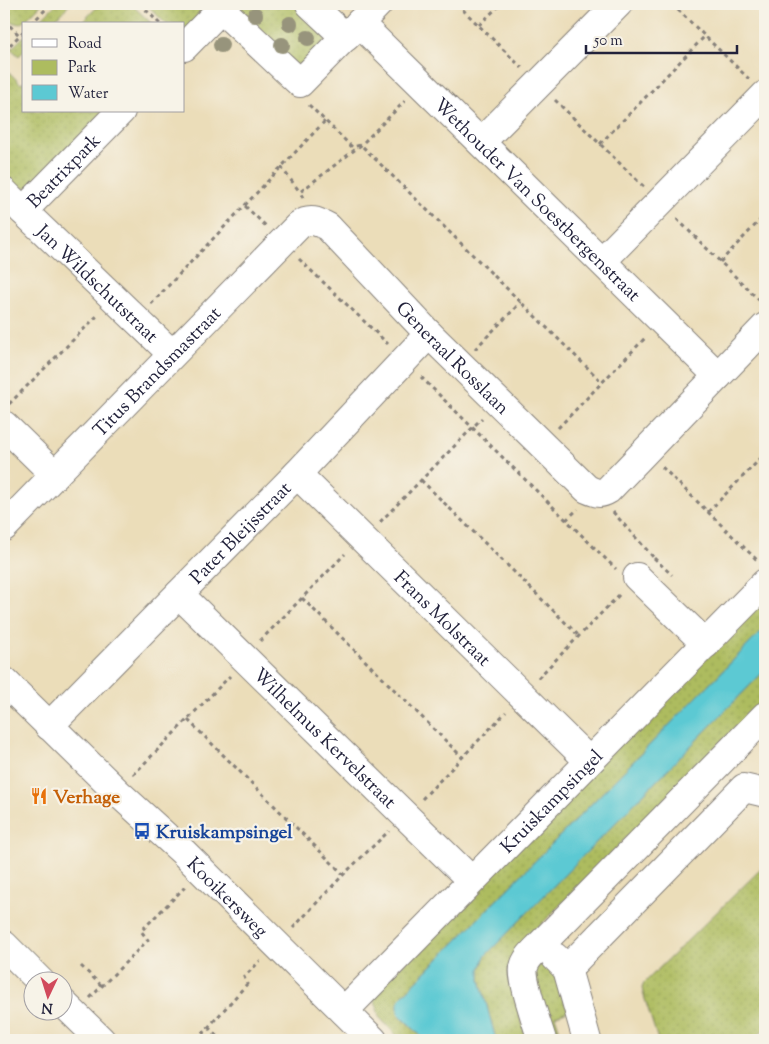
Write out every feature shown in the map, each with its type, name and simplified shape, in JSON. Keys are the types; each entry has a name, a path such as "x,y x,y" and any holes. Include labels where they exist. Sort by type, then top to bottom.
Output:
{"street":[{"path":"310,4 352,30"},
{"path":"185,46 223,6 300,83 378,4"},
{"path":"481,142 618,4"},
{"name":"Wethouder Van Soestbergenstraat","path":"352,30 422,85 718,376"},
{"path":"602,261 660,202 759,88"},
{"name":"Beatrixpark","path":"4,192 23,211 120,112"},
{"name":"Jan Wildschutstraat","path":"23,211 172,354"},
{"name":"Titus Brandsmastraat","path":"4,527 299,225 305,221 312,220"},
{"name":"Generaal Rosslaan","path":"312,220 328,227 429,334 542,445 587,489 600,494"},
{"path":"600,494 608,490 765,327"},
{"name":"Pater Bleijsstraat","path":"49,726 297,474 429,334"},
{"path":"4,425 54,475"},
{"name":"Frans Molstraat","path":"297,474 589,761"},
{"name":"Kruiskampsingel","path":"344,1011 706,644 762,572"},
{"path":"626,573 706,644"},
{"name":"Wilhelmus Kervelstraat","path":"180,594 472,880"},
{"name":"Kooikersweg","path":"4,681 116,791 183,852 344,1011"},
{"path":"542,1040 523,968 540,944 765,716"},
{"path":"567,969 744,788 765,793"},
{"path":"540,944 567,969 587,1040"},
{"path":"4,945 31,972"},
{"path":"344,1011 373,1040"},
{"path":"72,1012 101,1040"}],"path":[{"path":"33,22 51,4"},
{"path":"140,4 158,22"},
{"path":"458,4 765,306"},
{"path":"480,25 501,4"},
{"path":"672,4 759,88"},
{"path":"4,20 19,35"},
{"path":"4,51 22,33"},
{"path":"600,144 706,36"},
{"path":"300,83 301,98 352,147 361,145"},
{"path":"300,192 361,145 422,85"},
{"path":"136,320 325,121"},
{"path":"361,145 602,382"},
{"path":"281,167 300,192 312,220"},
{"path":"244,206 472,428 626,573 654,558 602,501 600,494"},
{"path":"720,262 765,215"},
{"path":"4,410 114,299"},
{"path":"460,363 521,302"},
{"path":"542,445 662,321"},
{"path":"116,791 188,720 302,598 498,401"},
{"path":"645,451 708,512 762,572"},
{"path":"708,512 765,454"},
{"path":"421,480 578,635"},
{"path":"302,598 462,757"},
{"path":"188,720 344,874"},
{"path":"72,1005 102,986 148,940 141,931 202,871"},
{"path":"81,966 102,986"},
{"path":"208,1027 221,1040"},
{"path":"760,1040 765,1035"}],"green space":[{"path":"11,4 42,4 24,22 19,24 12,22 5,14"},
{"path":"56,4 70,4 53,22 38,22"},
{"path":"100,4 131,4 150,22 82,22"},
{"path":"146,4 212,4 185,32 185,22 164,22"},
{"path":"241,4 297,4 325,36 325,42 309,62 296,65 241,9"},
{"path":"22,38 22,53 19,56 11,49"},
{"path":"4,67 22,83 22,112 105,112 30,187 22,188 16,186 4,177"},
{"path":"765,594 765,628 402,996 401,1017 425,1040 401,1040 379,1017 376,1004 371,997"},
{"path":"765,670 765,697 513,953 509,968 509,978 527,1040 496,1040 480,980 480,969 485,956"},
{"path":"765,865 765,1029 753,1040 658,1040 643,993 644,983"},
{"path":"541,964 552,968 568,1011 555,1016 561,1035 574,1033 578,1040 550,1040 534,969"}],"water":[{"path":"765,628 765,670 485,956 480,969 480,980 496,1040 425,1040 398,1013 398,1003 402,996"}],"place":[{"name":"Verhage","path":"39,796"},
{"name":"Kruiskampsingel","path":"142,831"}]}
